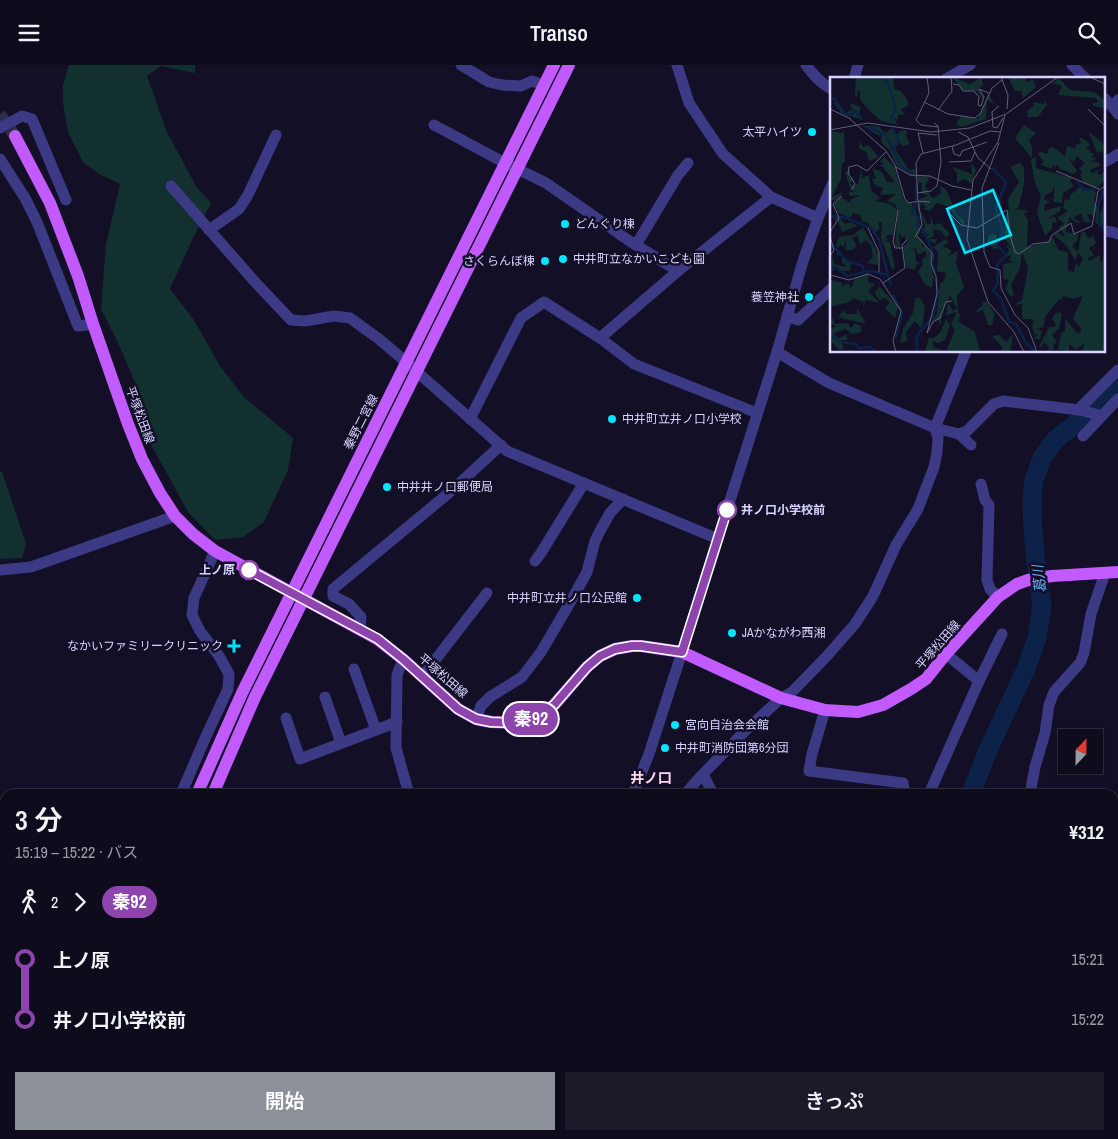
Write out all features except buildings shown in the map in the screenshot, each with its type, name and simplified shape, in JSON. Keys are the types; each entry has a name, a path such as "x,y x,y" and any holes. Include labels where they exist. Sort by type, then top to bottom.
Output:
{"main road":[{"name":"秦野二宮線","path":"199,789 242,693 291,592 554,65"},
{"path":"214,789 255,697 569,65"},
{"name":"平塚松田線","path":"15,136 50,203 78,276 93,324 142,459 175,516 193,534 215,551 378,639 458,709 476,719 514,723 537,716 554,705 587,667 600,656 615,649 632,646 682,652 781,698 825,710 858,712 883,705 926,679 998,597 1017,584 1052,576 1118,572"}],"street":[{"path":"461,65 489,82 521,86 532,81 544,85"},
{"path":"677,65 689,103 723,154 771,197 818,219"},
{"path":"806,65 811,72 830,88"},
{"path":"949,77 970,65"},
{"path":"1072,65 1084,77"},
{"path":"0,128 22,115 32,119 66,200"},
{"path":"434,125 546,183 636,245 678,271"},
{"path":"209,230 239,209 248,195 276,135"},
{"path":"1106,161 1118,154"},
{"path":"0,159 25,198 37,222 78,326 93,324"},
{"path":"636,245 678,175 688,163"},
{"path":"171,186 291,320 305,321 334,316 350,318 379,339 507,451 718,539"},
{"path":"635,789 649,754 718,539 777,353 803,261 830,190"},
{"path":"600,339 678,271 771,197"},
{"path":"1106,231 1118,234"},
{"path":"787,316 798,320 830,290"},
{"path":"470,419 521,319 544,302 634,363 757,413"},
{"path":"777,353 829,383 935,428 959,434 971,445"},
{"path":"690,789 745,731 781,698 792,692 828,656 855,624 872,596 896,545 918,509 934,467 937,453 938,438 935,428 965,353"},
{"path":"1080,410 1118,370"},
{"path":"1083,436 1118,399"},
{"path":"959,434 967,431 994,403 1003,401 1080,410 1100,416"},
{"path":"360,629 361,617 349,604 334,596 333,589 450,492 501,445"},
{"path":"535,561 542,553 584,483"},
{"path":"980,484 985,500 989,505 987,580 990,589 998,597"},
{"path":"476,719 481,706 490,697 522,677 541,651 587,572 595,541 600,531 610,513 623,499"},
{"path":"0,570 31,567 175,516"},
{"path":"183,789 228,689 229,674 219,656 200,631 192,615 194,598 215,551"},
{"path":"1031,789 1045,733 1049,705 1054,692 1080,663 1084,653 1091,614 1104,573"},
{"path":"422,677 487,593"},
{"path":"931,789 1002,634"},
{"path":"946,654 979,681"},
{"path":"404,660 397,675 396,748 404,789"},
{"path":"354,669 376,730"},
{"path":"325,697 341,743"},
{"path":"825,710 809,771 904,783 905,789"},
{"path":"286,718 300,759 397,722"},
{"path":"703,774 710,789"}],"green space":[{"path":"69,65 195,65 195,73 161,66 147,76 167,132 196,186 211,203 170,289 194,320 220,366 244,397 293,438 288,470 264,522 243,537 215,540 188,512 129,404 136,385 101,309 106,244 120,184 99,174 83,162 68,132 63,103 63,85"},
{"path":"0,472 2,472 26,544 22,558 0,559"}],"waterway":[{"name":"葛川","path":"973,789 988,750 1026,669 1037,638 1042,605 1033,531 1032,499 1034,480 1042,458 1056,439 1073,426 1118,384"}],"tunnel":[{"path":"0,114 15,136"}],"bus line":[{"name":"秦92","path":"249,570 378,639 458,709 476,719 514,723 537,716 554,705 587,667 609,651 641,646 682,652 727,510"}],"place":[{"name":"太平ハイツ","path":"812,132"},
{"name":"どんぐり棟","path":"565,224"},
{"name":"中井町立なかいこども園","path":"563,259"},
{"name":"さくらんぼ棟","path":"545,261"},
{"name":"蓑笠神社","path":"809,297"},
{"name":"中井町立井ノ口小学校","path":"612,419"},
{"name":"中井井ノ口郵便局","path":"387,487"},
{"name":"井ノ口小学校前","path":"727,510"},
{"name":"上ノ原","path":"249,570"},
{"name":"中井町立井ノ口公民館","path":"637,598"},
{"name":"JAかながわ西湘","path":"732,633"},
{"name":"なかいファミリークリニック","path":"234,646"},
{"name":"宮向自治会会館","path":"675,725"},
{"name":"中井町消防団第6分団","path":"665,748"}],"district":[{"name":"井ノ口","path":"651,778"}]}
